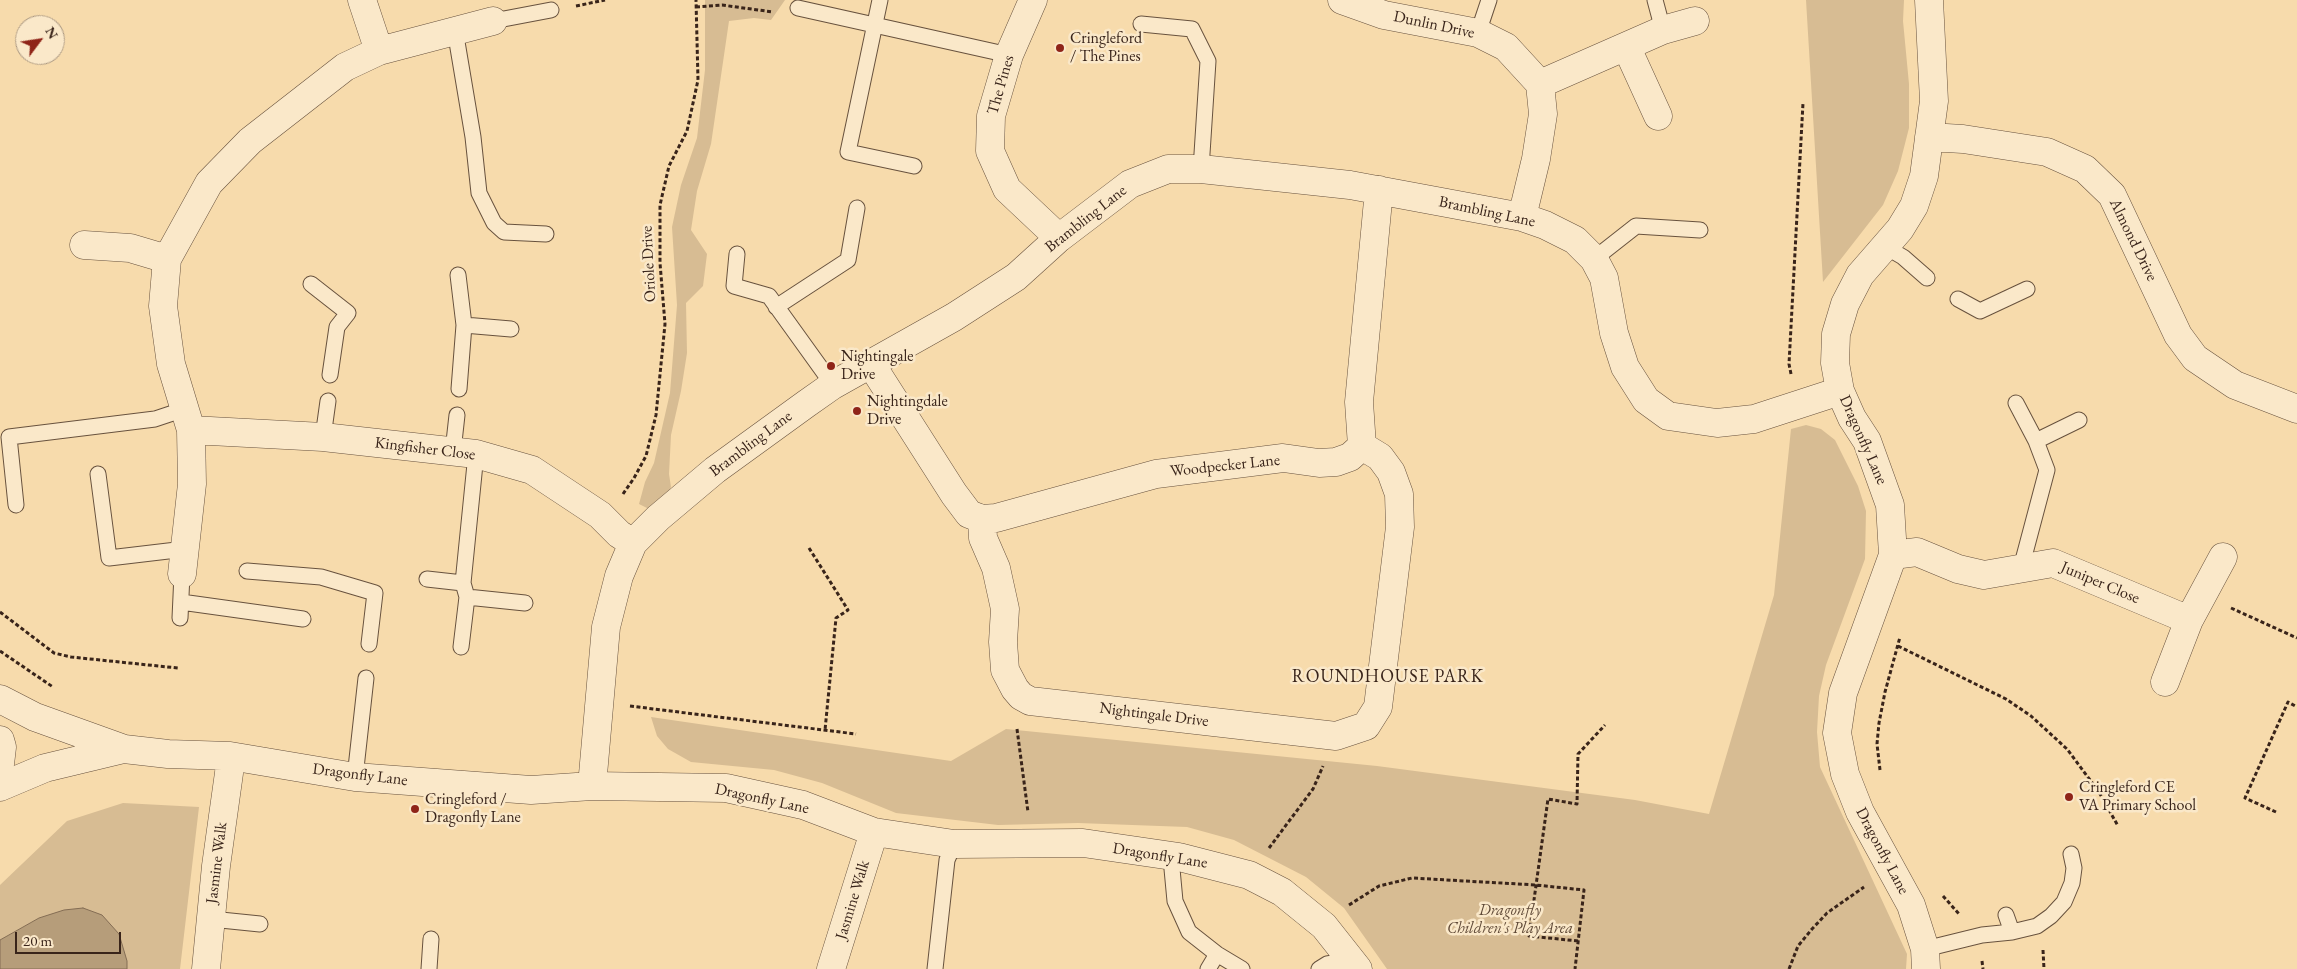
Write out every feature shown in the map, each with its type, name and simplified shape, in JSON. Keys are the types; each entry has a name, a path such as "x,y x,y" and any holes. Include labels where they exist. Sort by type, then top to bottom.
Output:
{"street":[{"path":"362,0 379,50"},
{"name":"The Pines","path":"1033,0 1009,55 991,116 990,151 1007,189 1059,238"},
{"name":"Dunlin Drive","path":"1342,0 1384,15 1478,33 1506,47 1540,84"},
{"name":"Dragonfly Lane","path":"1926,959 1911,905 1860,812 1845,774 1837,734 1843,694 1893,555 1890,505 1867,442 1852,418 1840,391 1835,363 1836,334 1844,304 1860,275 1900,229 1914,206 1924,176 1934,100 1930,0"},
{"path":"184,562 192,484 188,420 171,364 163,306 167,259 210,183 250,141 346,67 379,50 492,21"},
{"path":"1522,217 1536,159 1543,114 1540,84 1627,48 1663,30 1695,21"},
{"path":"1627,48 1658,116"},
{"name":"Almond Drive","path":"1929,137 1963,139 2047,152 2085,169 2112,195 2178,334 2195,358 2235,385 2297,409"},
{"name":"Brambling Lane","path":"592,786 606,627 619,576 633,543 658,518 714,470 833,385 954,317 1016,277 1059,238 1130,184 1168,168 1201,169 1379,190 1522,217 1545,225 1575,240 1594,259 1604,278 1614,333 1625,367 1646,400 1668,416 1717,423 1754,420 1840,391"},
{"path":"1362,446 1359,402 1379,190"},
{"path":"84,245 130,248 167,259"},
{"path":"870,364 954,494 969,514 982,519 983,538 996,568 1005,608 1003,642 1006,670 1015,689 1021,696"},
{"name":"Kingfisher Close","path":"188,420 464,452 532,470 600,515 619,534 633,543"},
{"name":"Woodpecker Lane","path":"982,519 996,518 1156,474 1283,458 1318,463 1336,462 1350,456 1362,446"},
{"name":"Nightingale Drive","path":"1021,696 1030,701 1336,736 1366,726 1378,707 1400,527 1398,494 1391,472 1380,457 1362,446"},
{"name":"Juniper Close","path":"1893,555 1917,552 1958,569 1984,575 2053,563 2189,620"},
{"path":"2165,682 2189,620 2223,557"},
{"name":"Dragonfly Lane","path":"0,699 35,717 124,749 168,754 230,756 355,777 532,790 592,786 726,788 803,805 874,832 954,844 1083,843 1179,857 1249,875 1282,892 1324,926 1355,965"},
{"path":"0,740 2,747 0,764"},
{"name":"Dragonfly Lane","path":"0,787 45,768 124,749"},
{"name":"Jasmine Walk","path":"206,969 216,866 230,756"},
{"name":"Jasmine Walk","path":"832,969 874,832"}],"lane":[{"path":"880,0 848,152 914,166"},
{"path":"1478,33 1490,0"},
{"path":"1655,0 1663,30"},
{"path":"492,21 526,7 551,10"},
{"path":"798,8 1009,55"},
{"path":"1141,24 1192,29 1208,60 1201,169"},
{"path":"455,30 473,137 479,193 494,223 504,232 546,234"},
{"path":"776,307 848,260 857,208"},
{"path":"1594,259 1636,226 1700,230"},
{"path":"1884,246 1902,256 1927,278"},
{"path":"737,254 734,286 769,296 833,385"},
{"path":"458,275 464,325 459,389"},
{"path":"311,284 348,313 337,327 330,375"},
{"path":"1958,299 1980,311 2027,289"},
{"path":"464,325 511,329"},
{"path":"323,437 328,401"},
{"path":"2016,403 2036,441 2047,470 2021,568"},
{"path":"457,415 464,452 465,590 461,647"},
{"path":"16,505 9,438 155,419 188,420"},
{"path":"2036,441 2080,420"},
{"path":"98,474 109,558 184,562 180,618"},
{"path":"247,571 321,577 375,593 369,644"},
{"path":"427,579 465,590 525,603"},
{"path":"181,602 304,619"},
{"path":"355,777 366,678"},
{"path":"935,969 947,860 954,844"},
{"path":"1926,959 1982,935 2012,932 2037,926 2051,916 2064,902 2072,883 2074,868 2071,854"},
{"path":"1179,857 1172,869 1176,901 1189,932 1217,954 1242,969"},
{"path":"2006,915 2012,932"},
{"path":"211,919 260,924"},
{"path":"428,969 431,939"},
{"path":"1208,969 1217,954"},
{"path":"1319,969 1327,964 1355,965"}],"path":[{"name":"Oriole Drive","path":"600,515 622,495 634,478 646,456 656,415 666,324 660,263 660,205 669,166 687,131 698,80 696,0"},
{"path":"696,6 722,5 784,14 798,8"},
{"path":"1794,406 1789,364 1803,103"},
{"path":"809,548 848,610 836,618 824,730"},
{"path":"2203,595 2297,638"},
{"path":"0,612 54,653 71,657 178,668"},
{"path":"1898,646 2006,699 2031,716 2072,755 2098,792 2118,826"},
{"path":"1021,696 1016,712 1018,746 1028,805 1027,842"},
{"path":"600,702 856,734"},
{"path":"2276,812 2245,798 2288,702 2297,707"},
{"path":"1578,941 1529,936 1548,799 1577,804 1578,754 1605,725"},
{"path":"1249,875 1313,788 1336,736"},
{"path":"1789,969 1798,946 1827,913 1856,891 1892,873"},
{"path":"1324,926 1344,908 1379,886 1412,878 1536,885 1584,890 1575,969"}],"green space":[{"path":"705,0 785,0 771,20 754,18 729,21 711,144 697,191 691,230 707,254 703,286 686,303 687,353 671,435 669,474 671,487 664,502 649,509 639,504 645,482 654,463 670,393 677,305 672,227 681,185 697,138 705,70"},
{"path":"1806,0 1904,0 1903,21 1909,84 1909,128 1898,171 1883,205 1823,282"},
{"name":"Dragonfly Children's Play Area","path":"1806,425 1821,429 1835,440 1858,486 1866,511 1865,559 1826,665 1819,696 1817,732 1820,767 1907,954 1906,969 1387,969 1344,908 1306,877 1234,840 1187,827 1078,823 998,825 896,813 822,783 774,770 691,762 668,749 657,736 651,717 951,761 1006,729 1377,766 1635,800 1709,814 1774,595 1791,429"},
{"path":"123,803 199,807 180,969 127,969 127,961 39,918 0,940 0,885 67,821"}],"shaded area":[{"path":"83,908 102,915 119,934 127,961 127,969 0,969 0,940 39,918 64,910"}],"place":[{"name":"Cringleford / The Pines","path":"1060,48"},
{"name":"Nightingale Drive","path":"831,366"},
{"name":"Nightingdale Drive","path":"857,411"},
{"name":"Cringleford CE VA Primary School","path":"2069,797"},
{"name":"Cringleford / Dragonfly Lane","path":"415,809"}],"district":[{"name":"ROUNDHOUSE PARK","path":"1388,677"}]}
